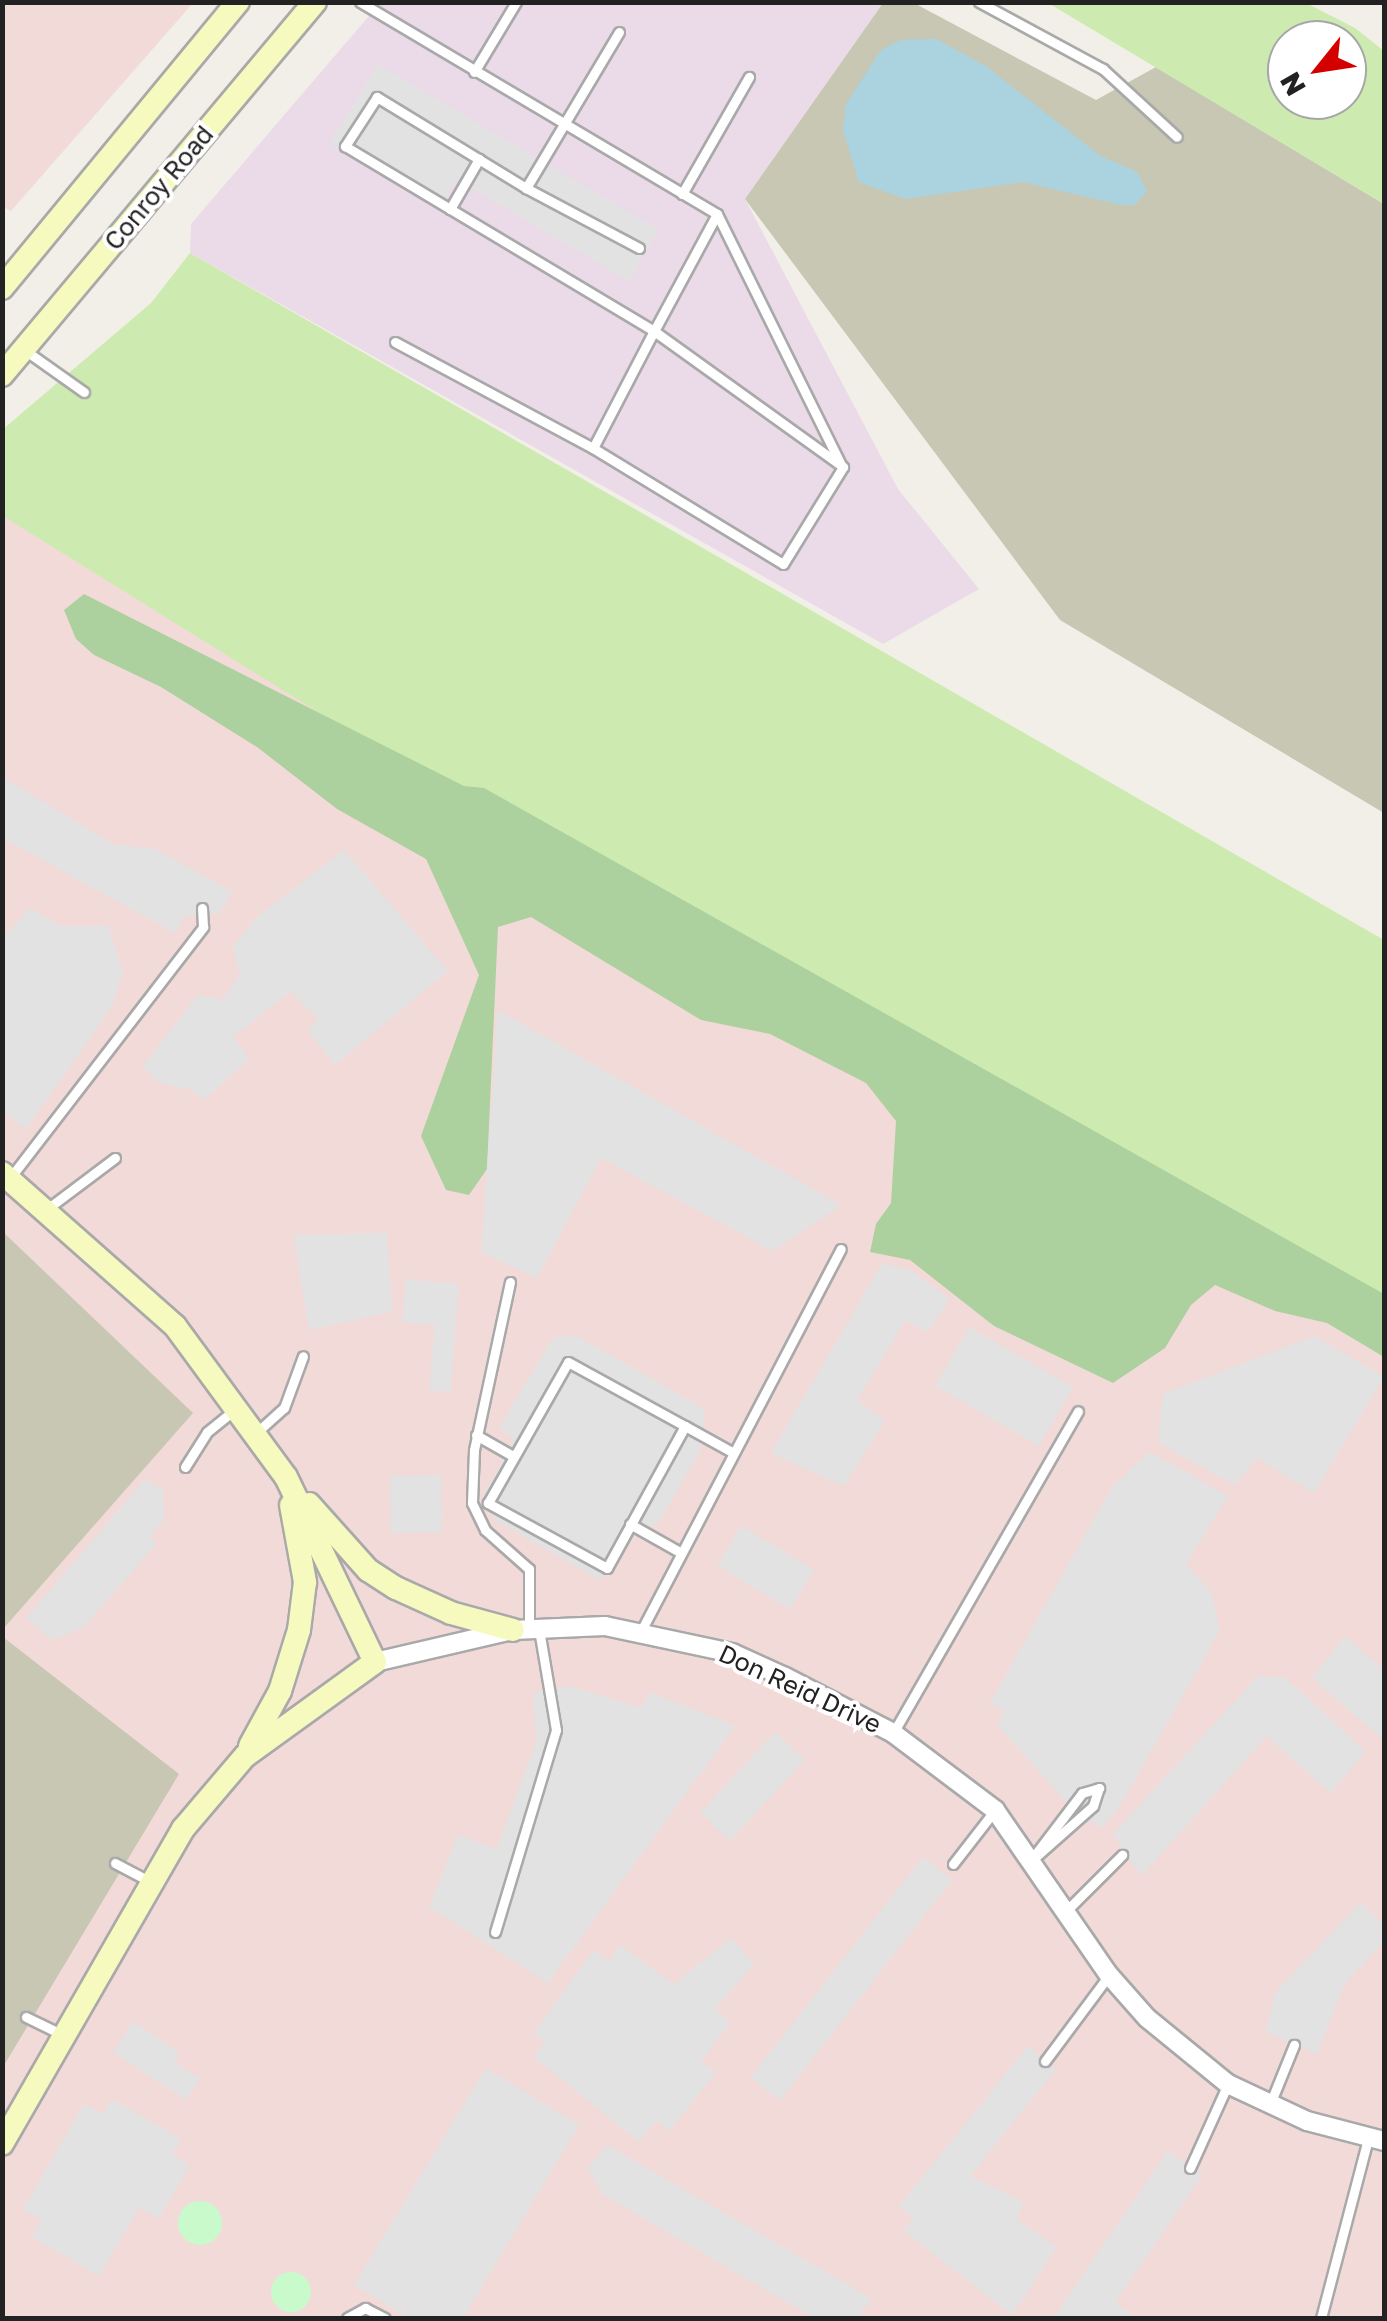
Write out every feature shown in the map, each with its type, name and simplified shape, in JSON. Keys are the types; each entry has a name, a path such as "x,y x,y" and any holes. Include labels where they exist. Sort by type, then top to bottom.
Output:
{"street":[{"path":"2,288 238,2"},
{"name":"Conroy Road","path":"2,375 315,2"},
{"path":"6,1175 175,1326 286,1476 368,1570 451,1613 527,1629"},
{"path":"286,1476 376,1662"},
{"path":"245,1756 280,1690 299,1630 305,1582 286,1476"},
{"name":"Don Reid Drive","path":"2,2144 183,1829 245,1756 376,1662 527,1629 641,1630 732,1653 893,1733 995,1810 1109,1975 1147,2018 1228,2084 1270,2104 1376,2140"}],"lane":[{"path":"360,2 716,214 843,467"},
{"path":"474,72 516,2"},
{"path":"978,2 1103,70 1177,137"},
{"path":"526,188 620,32"},
{"path":"682,194 749,77"},
{"path":"639,248 526,188 377,97 344,146 654,331 843,467"},
{"path":"450,209 479,159"},
{"path":"593,448 716,214"},
{"path":"395,342 593,448 783,564 843,467"},
{"path":"24,349 84,392"},
{"path":"6,1175 204,927 202,908"},
{"path":"47,1209 115,1158"},
{"path":"641,1630 678,1551 841,1249"},
{"path":"495,1932 556,1730 527,1629 529,1569 473,1512 476,1435 510,1282"},
{"path":"255,1434 284,1408 303,1356"},
{"path":"685,1426 606,1568 488,1503 568,1362 685,1426 732,1452"},
{"path":"186,1467 207,1432 236,1408"},
{"path":"893,1733 1078,1411"},
{"path":"476,1435 513,1456"},
{"path":"630,1524 678,1551"},
{"path":"1099,1788 1093,1806 1030,1862 1040,1839 1082,1793 1099,1788"},
{"path":"953,1864 995,1810"},
{"path":"1065,1912 1122,1856"},
{"path":"115,1863 151,1882"},
{"path":"1045,2062 1109,1975"},
{"path":"26,2017 63,2035"},
{"path":"1270,2104 1294,2045"},
{"path":"1190,2168 1228,2084"},
{"path":"1322,2318 1376,2140"},
{"path":"348,2318 364,2308 385,2318"}],"shaded area":[{"path":"912,2 1096,100 1156,67 1384,204 1384,813 1060,620 745,199 883,3"},
{"path":"3,3 193,3 11,211 3,207"},
{"path":"380,3 883,3 745,199 898,489 979,589 883,644 190,253 191,224"},
{"path":"377,64 659,230 629,281 456,179 438,209 330,145"},
{"path":"2,515 1384,1339 1384,2318 3,2318"},
{"path":"2,777 113,844 155,849 233,892 218,913 185,916 175,933 3,838"},
{"path":"344,850 448,971 335,1065 308,1031 318,1018 290,992 233,1037 249,1059 204,1100 190,1089 159,1083 143,1067 198,994 222,1000 240,975 233,946 256,918"},
{"path":"30,908 60,926 108,926 123,971 112,1006 26,1129 3,1112 2,939"},
{"path":"498,1010 841,1205 773,1251 601,1158 537,1278 481,1252"},
{"path":"3,1232 193,1413 3,1629"},
{"path":"387,1233 392,1312 309,1330 294,1235"},
{"path":"882,1264 908,1269 950,1299 927,1332 905,1321 857,1400 885,1421 844,1486 771,1453"},
{"path":"406,1279 459,1284 450,1392 429,1390 435,1325 402,1322"},
{"path":"969,1327 1073,1387 1039,1446 935,1386"},
{"path":"575,1335 705,1409 699,1453 660,1520 633,1539 600,1580 495,1520 484,1495 514,1439 499,1428 553,1338"},
{"path":"1315,1336 1384,1377 1314,1493 1257,1458 1235,1485 1158,1442 1163,1394"},
{"path":"1149,1452 1228,1496 1186,1564 1211,1592 1220,1630 1117,1811 1100,1828 1066,1802 997,1724 1005,1711 990,1703 1112,1487"},
{"path":"441,1475 442,1532 391,1533 390,1476"},
{"path":"144,1480 163,1489 164,1520 150,1537 157,1543 84,1627 52,1640 26,1618"},
{"path":"741,1526 814,1570 790,1609 717,1565"},
{"path":"1345,1636 1384,1670 1384,1740 1312,1678"},
{"path":"3,1637 179,1774 3,2067"},
{"path":"1258,1676 1286,1678 1366,1752 1330,1793 1267,1736 1141,1876 1113,1834"},
{"path":"569,1686 642,1708 649,1692 735,1726 548,1983 429,1907 458,1835 497,1849 536,1742 533,1692"},
{"path":"775,1732 805,1760 730,1840 700,1812"},
{"path":"923,1857 952,1880 780,2100 751,2078"},
{"path":"1361,1902 1384,1926 1384,1942 1344,1985 1317,2054 1266,2032 1275,1992"},
{"path":"731,1938 754,1964 715,2009 730,2023 701,2061 716,2073 669,2131 656,2121 639,2142 534,2057 544,2042 534,2032 594,1950 609,1961 619,1945 674,1984"},
{"path":"133,2022 180,2053 174,2062 200,2079 186,2100 113,2052"},
{"path":"1028,2046 1056,2069 970,2176 1023,2202 1017,2219 1057,2247 1012,2315 904,2231 913,2218 899,2206"},
{"path":"486,2068 579,2125 463,2318 409,2318 354,2285"},
{"path":"112,2099 181,2139 172,2154 190,2165 159,2218 139,2208 99,2276 32,2237 42,2220 23,2209 84,2104 103,2114"},
{"path":"607,2145 871,2298 859,2318 814,2318 602,2194 588,2169"},
{"path":"1168,2151 1202,2175 1115,2303 1137,2318 1053,2318"}],"green space":[{"path":"1048,3 1306,3 1339,20 1267,20 1267,120 1367,120 1367,38 1384,51 1384,204"},
{"path":"190,253 1384,940 1384,1351 888,1067 3,516 2,430 151,303"},
{"path":"84,594 464,786 484,788 1384,1294 1384,1357 1327,1323 1275,1311 1215,1285 1191,1305 1165,1348 1113,1383 994,1326 910,1260 870,1252 876,1224 891,1203 896,1121 866,1083 770,1034 701,1020 531,917 498,927 487,1169 469,1195 446,1190 421,1136 479,975 426,859 337,809 257,747 161,687 94,655 76,639 64,610"},
{"path":"200,2201 215,2208 222,2223 215,2238 200,2245 185,2238 178,2223 185,2208"},
{"path":"291,2272 305,2278 311,2292 305,2306 291,2312 277,2306 271,2292 277,2278"}],"water":[{"path":"936,39 986,66 1099,155 1137,172 1147,191 1135,205 1023,182 905,199 859,182 843,130 846,104 881,50 901,40"}]}
